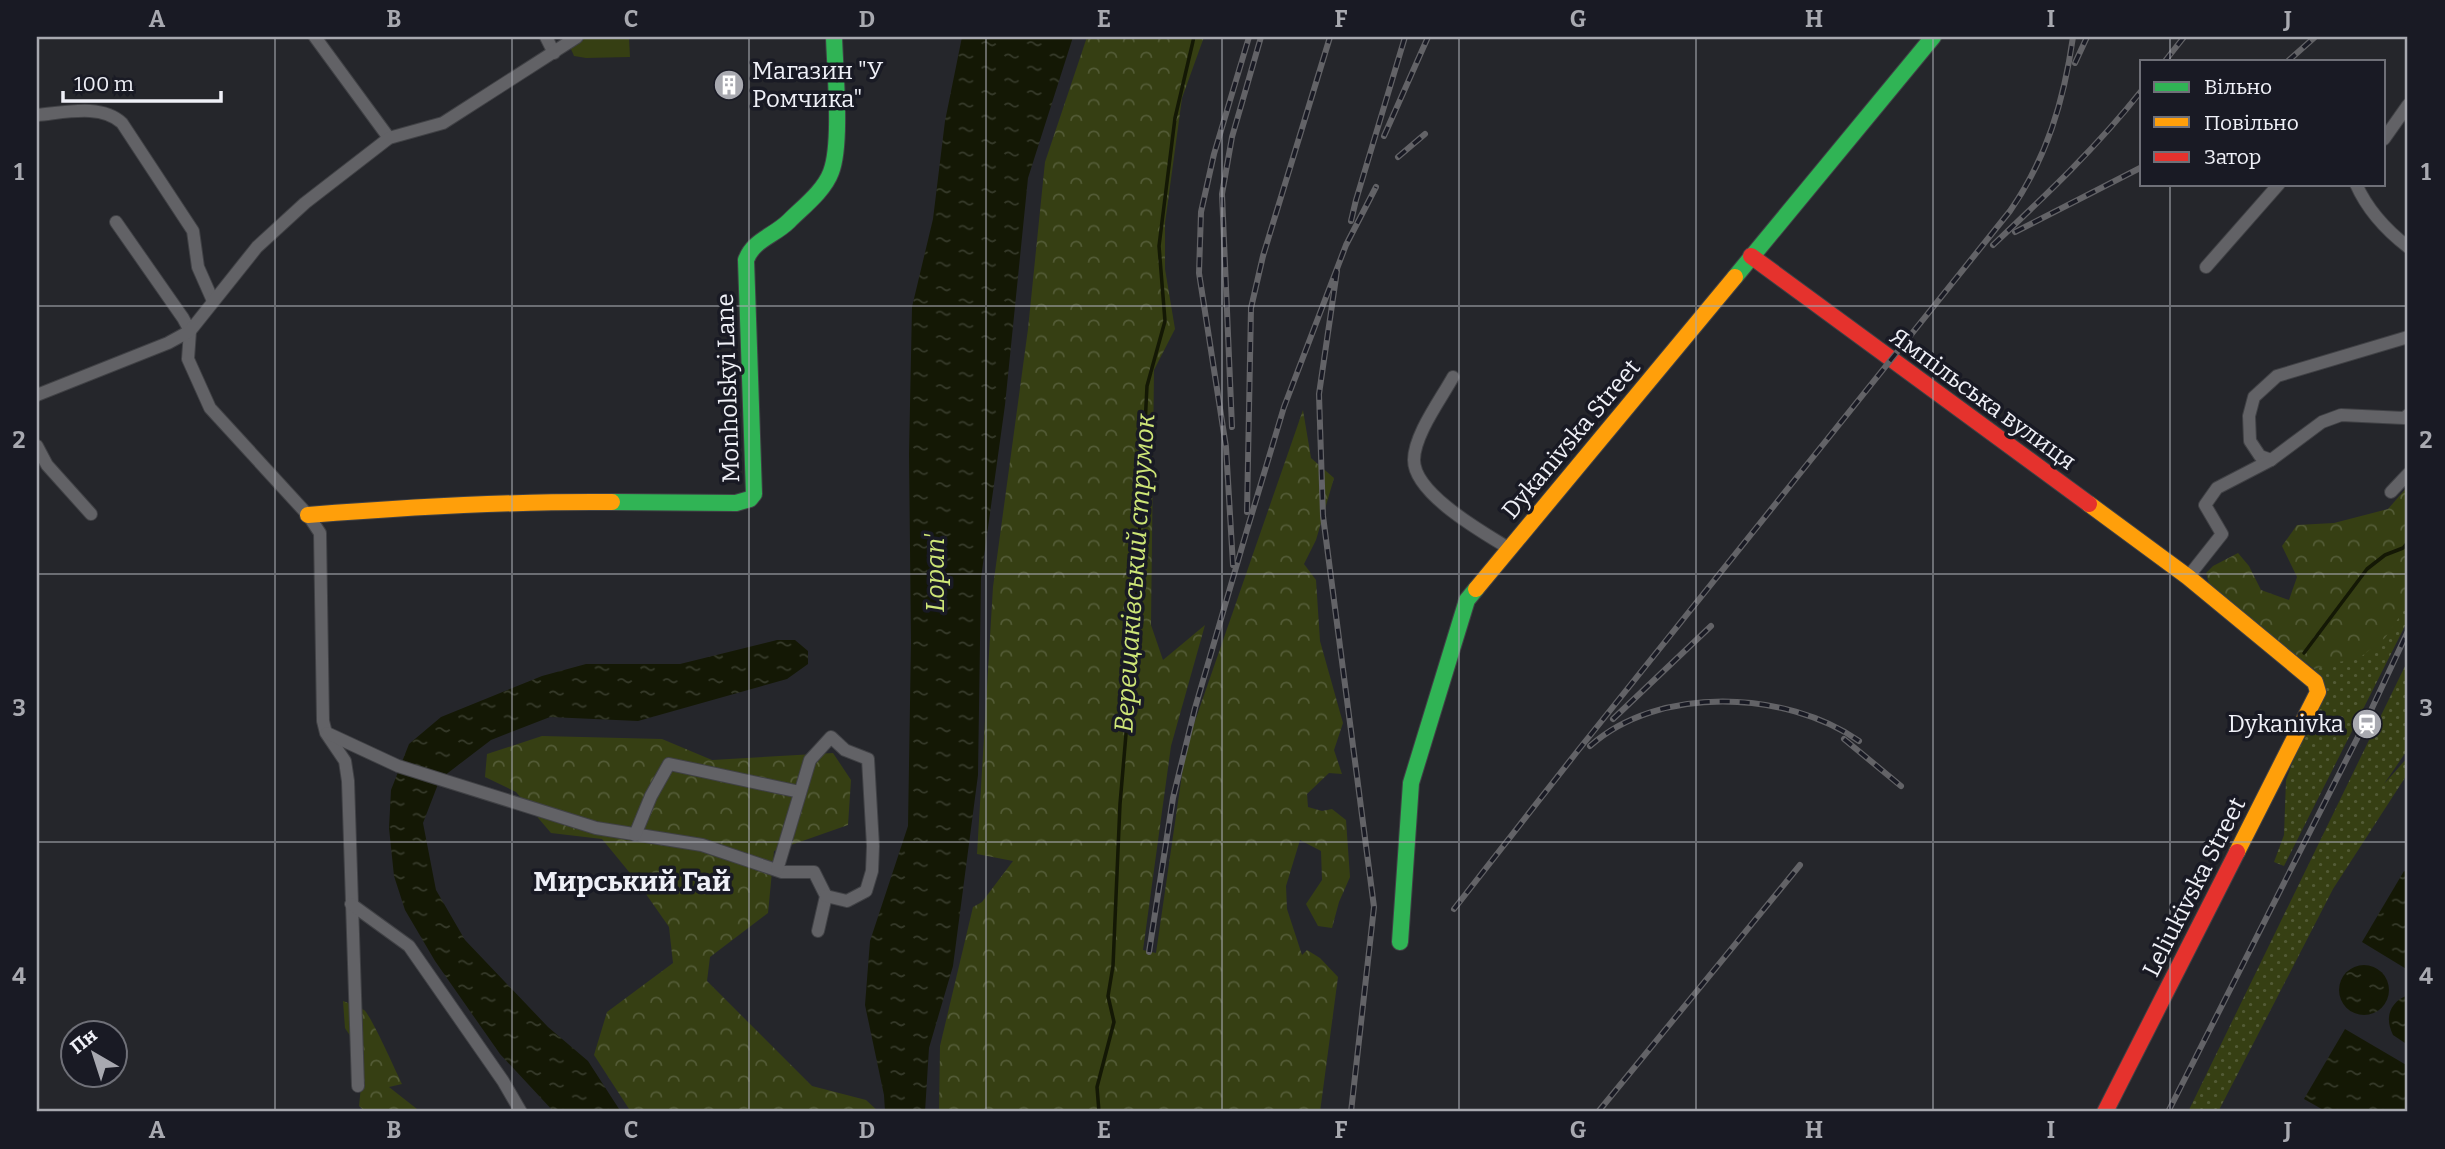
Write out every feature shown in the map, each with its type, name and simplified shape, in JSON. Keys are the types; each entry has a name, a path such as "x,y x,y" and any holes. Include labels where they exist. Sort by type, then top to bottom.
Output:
{"street":[{"path":"315,37 389,138"},
{"path":"546,37 554,53"},
{"path":"37,395 168,343 190,331 257,247 304,203 389,138 443,123 577,37"},
{"name":"Monholskyi Lane","path":"308,515 533,501 736,503 750,499 754,494 746,260 750,248 783,227 819,191 831,174 836,152 834,37"},
{"name":"Dykanivska Street","path":"1400,942 1411,783 1467,600 1933,37"},
{"path":"2386,136 2408,105"},
{"path":"37,115 96,111 110,114 122,123 193,231 198,267 213,301"},
{"path":"2206,267 2277,186"},
{"path":"2357,186 2361,196 2390,233 2408,247"},
{"path":"116,222 190,331 188,359"},
{"name":"Ямпільська вулиця","path":"1751,256 2188,577 2315,682"},
{"path":"2270,460 2260,456 2250,441 2249,416 2254,397 2277,376 2408,337"},
{"path":"168,343 188,359 210,408 308,515 320,533 323,721 326,733 345,761 348,781 358,1086"},
{"path":"1453,377 1418,441 1414,460 1419,478 1435,496 1473,526 1510,549"},
{"path":"2188,577 2222,534 2205,505 2217,488 2270,460 2322,422 2341,415 2404,418 2408,415"},
{"path":"37,446 47,465 91,514"},
{"path":"2391,492 2408,474"},
{"name":"Leliukivska Street","path":"2105,1112 2318,692 2315,682"},
{"path":"326,733 398,766 596,828 702,845 777,870 814,872 827,896 818,931"},
{"path":"777,870 810,761 831,737 845,750 868,759 873,846 872,871 866,891 847,901 827,896"},
{"path":"635,835 668,764 800,792"},
{"path":"351,904 409,946 503,1081 521,1112"}],"green space":[{"path":"629,37 630,57 574,56 570,47 581,38"},
{"path":"1087,37 1204,37 1182,98 1165,223 1165,269 1175,329 1154,370 1151,625 1163,660 1205,625 1171,746 1143,950 1156,953 1186,747 1303,410 1311,458 1334,478 1316,540 1304,564 1316,580 1320,641 1343,723 1334,750 1342,774 1329,773 1307,794 1308,807 1322,811 1332,809 1346,820 1350,877 1332,928 1318,926 1306,904 1322,880 1321,851 1300,840 1286,886 1287,909 1302,955 1307,950 1320,958 1338,977 1320,1112 939,1112 940,1046 973,907 982,902 1013,861 977,854 993,587 1028,329 1045,162"},
{"path":"2408,486 2408,604 2385,638 2358,659 2314,669 2210,587 2206,573 2213,566 2238,553 2249,566 2261,590 2289,600 2297,577 2282,546 2297,525 2334,523 2388,509"},
{"path":"2408,580 2408,620 2284,866 2274,862 2284,835 2286,780 2321,685 2314,669 2365,636"},
{"path":"2408,660 2408,749 2384,784 2408,757 2408,773 2333,889 2218,1112 2188,1112"},
{"path":"542,736 662,739 712,760 833,753 851,780 848,825 774,851 768,913 710,957 707,981 812,1086 866,1100 879,1112 631,1112 594,1055 607,1012 673,963 669,927 639,884 602,839 551,833 516,792 485,777 487,754"},
{"path":"343,1001 367,1014 402,1084 389,1087 417,1109 416,1112 366,1112 359,1106 364,1057 345,1028"}],"water":[{"name":"Lopan'","path":"962,37 1073,37 1028,178 1005,405 981,578 978,775 953,966 929,1048 925,1112 885,1112 884,1095 865,1005 870,941 908,826 912,307 933,219 945,121"},
{"path":"777,640 795,640 808,651 808,664 787,679 638,721 550,717 491,740 440,779 423,823 436,890 465,940 548,1027 588,1061 621,1112 554,1112 500,1054 435,961 405,910 394,876 389,828 391,790 409,744 441,717 542,676 586,664 680,664"},
{"path":"2404,871 2408,873 2408,970 2362,942"},
{"path":"2364,965 2382,972 2389,990 2382,1008 2364,1015 2346,1008 2339,990 2346,972"},
{"path":"2408,995 2408,1045 2393,1035 2389,1016 2393,1006"},
{"path":"2345,1029 2408,1066 2408,1112 2327,1112 2304,1099"}],"waterway":[{"name":"Верещаківський струмок","path":"1099,1112 1097,1087 1114,1022 1108,996 1113,966 1120,804 1134,641 1147,386 1165,321 1159,246 1175,118 1194,37"},
{"path":"2304,653 2367,569 2385,555 2403,548 2408,542"}],"railway":[{"path":"1233,565 1226,447 1199,273 1201,212 1214,154 1249,37"},
{"path":"1232,427 1222,194 1232,137 1261,37"},
{"path":"1247,512 1251,308 1263,256 1330,37"},
{"path":"1351,221 1405,37"},
{"path":"1384,136 1428,37"},
{"path":"1454,909 2010,211 2034,170 2052,128 2065,83 2073,37"},
{"path":"2075,63 2087,37"},
{"path":"2166,60 2184,37"},
{"path":"2289,60 2315,37"},
{"path":"1993,245 2089,151 2140,92"},
{"path":"1398,157 1425,134"},
{"path":"2015,232 2140,168"},
{"path":"1149,952 1173,798 1195,708 1247,530 1284,407 1346,245 1376,187"},
{"path":"1337,271 1319,394 1323,516 1374,907 1351,1112"},
{"path":"1613,719 1711,626"},
{"path":"2168,1112 2366,721 2408,631"},
{"path":"1590,746 1618,726 1650,712 1686,704 1723,702 1760,704 1796,712 1829,724 1859,741"},
{"path":"1844,739 1901,786"},
{"path":"1598,1112 1800,865"}],"traffic: fast":[{"path":"612,502 736,503 750,499 754,494 746,260 754,248 813,198 831,172 837,126 834,37"},
{"path":"1735,277 1933,37"},
{"path":"1400,942 1411,783 1467,600 1476,589"}],"traffic: slow":[{"path":"1476,589 1735,277"},
{"path":"308,515 460,505 612,502"},
{"path":"2089,504 2188,577 2315,682 2318,692 2237,852"}],"traffic: jam":[{"path":"1751,256 2089,504"},
{"path":"2105,1112 2237,852"}],"place":[{"name":"Магазин \"У Ромчика\"","path":"729,85"},
{"name":"Dykanіvka","path":"2367,724"}],"district":[{"name":"Мирський Гай","path":"632,881"}]}
